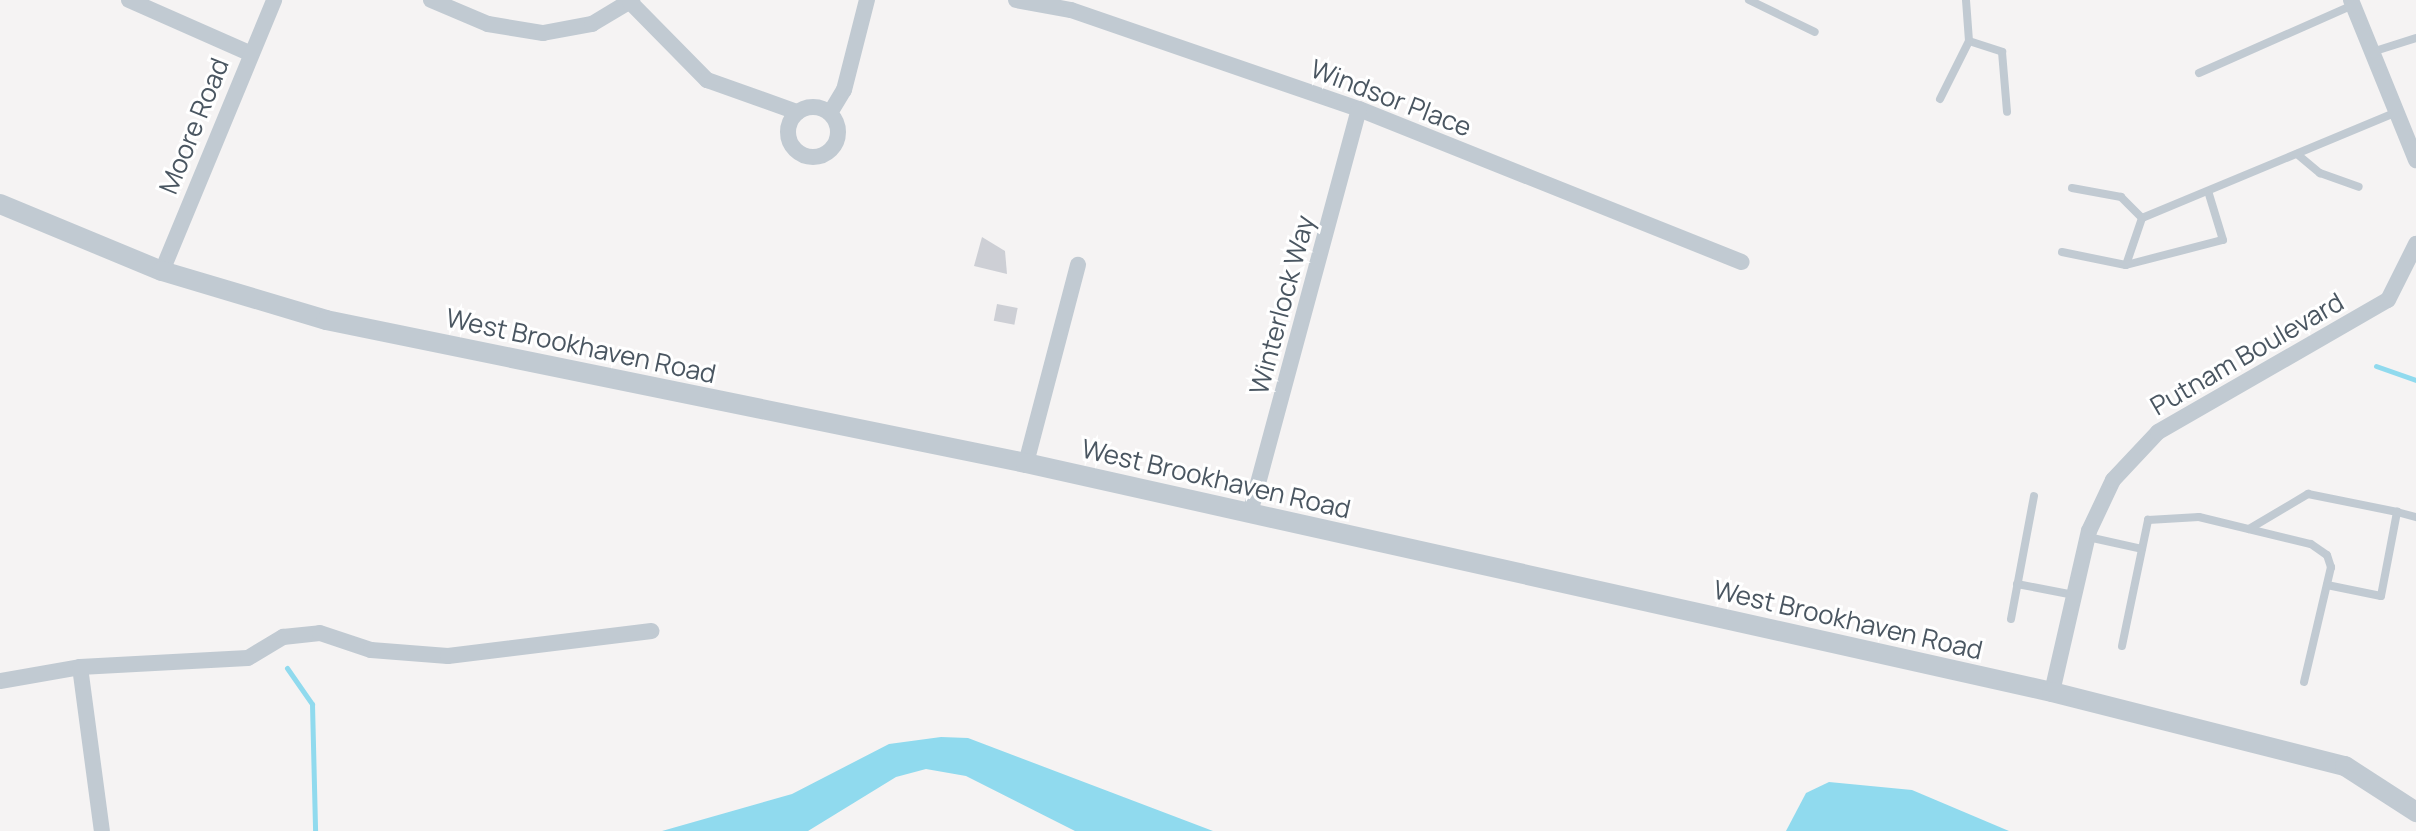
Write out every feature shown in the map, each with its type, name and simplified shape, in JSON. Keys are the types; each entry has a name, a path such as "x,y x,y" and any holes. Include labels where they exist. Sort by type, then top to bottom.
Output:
{"street":[{"path":"129,0 249,53"},
{"name":"Moore Road","path":"162,271 249,53 274,0"},
{"path":"431,0 488,24 543,33 592,24 631,1 707,80 797,112 813,106 830,113"},
{"path":"797,112 788,137 811,157 836,141 830,113 844,90 867,0"},
{"name":"Windsor Place","path":"1016,0 1071,10 1359,109 1742,262"},
{"path":"2352,2 2416,160"},
{"name":"Winterlock Way","path":"1250,513 1359,109"},
{"name":"West Brookhaven Road","path":"0,204 162,271 326,320 1026,463 2052,692 2345,766 2414,804"},
{"name":"Putnam Boulevard","path":"2052,692 2088,537 2113,480 2158,432 2388,300 2416,244"},
{"path":"1026,463 1078,265"},
{"path":"0,681 80,667 248,658 283,637 320,633 371,650 448,656 651,631"},
{"path":"80,667 102,831"}],"lane":[{"path":"1749,0 1815,32"},
{"path":"1940,99 1969,41 1966,0"},
{"path":"2199,73 2352,2"},
{"path":"2372,52 2416,38"},
{"path":"1969,41 2002,52 2007,112"},
{"path":"2126,265 2142,218 2397,112"},
{"path":"2297,154 2320,173 2359,187"},
{"path":"2072,188 2121,197 2142,218"},
{"path":"2062,252 2126,265 2223,240 2208,191"},
{"path":"2249,529 2308,494 2416,517"},
{"path":"2011,619 2034,496"},
{"path":"2327,585 2381,596 2397,512"},
{"path":"2122,646 2148,520 2166,515 2249,529 2327,555 2327,585 2304,682"},
{"path":"2088,537 2142,549"},
{"path":"2017,584 2075,595"}],"water":[{"path":"941,737 968,738 1213,831 1075,831 966,776 926,769 896,777 808,831 662,831 792,794 889,744"},
{"path":"1829,782 1912,790 2009,831 1786,831 1806,793"}],"building":[{"path":"982,237 1005,251 1007,274 974,266"},
{"path":"997,304 1018,308 1014,325 994,321"}],"waterway":[{"path":"2376,366 2416,380"},
{"path":"287,668 312,704 315,831"}]}
